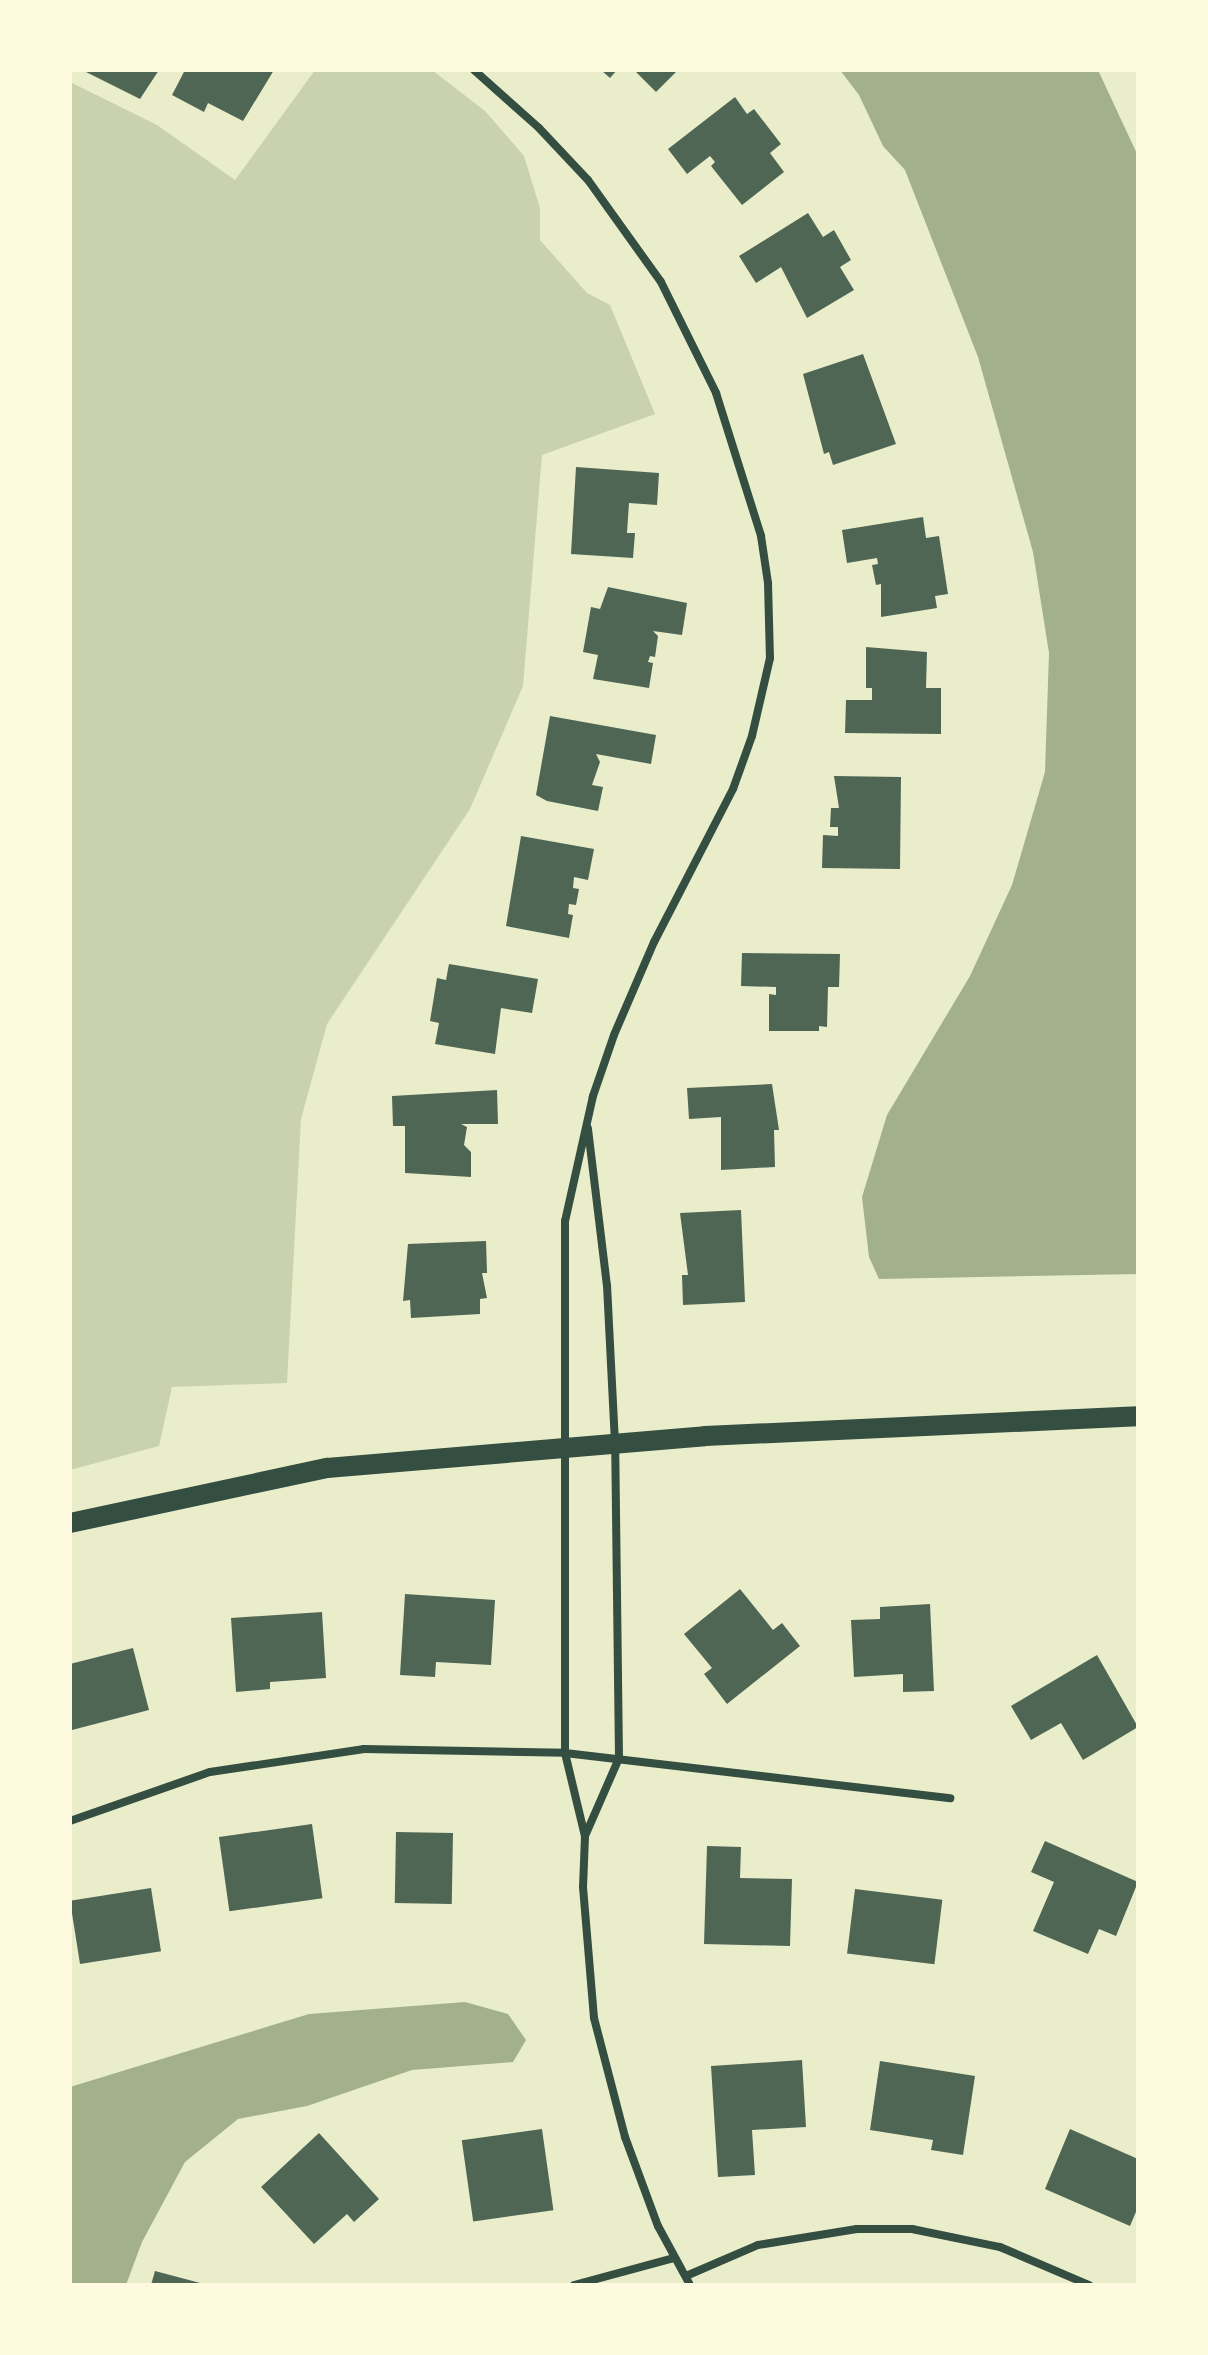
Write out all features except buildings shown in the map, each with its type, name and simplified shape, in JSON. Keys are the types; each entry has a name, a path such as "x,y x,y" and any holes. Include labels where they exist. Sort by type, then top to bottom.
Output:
{"main road":[{"path":"70,1523 273,1475 615,1443 1138,1416"}],"street":[{"path":"474,70 539,128 588,180 661,282 716,393 761,536 768,583 770,658 752,736 733,789 627,1000 587,1123 565,1221 562,1307 568,1447 565,1753 585,1836 588,1951 600,2045 625,2137 674,2258 688,2280 758,2245 857,2229 912,2229 1000,2247 1089,2285"},
{"path":"585,1836 619,1758 615,1443 607,1286 587,1123"},
{"path":"70,1821 210,1772 275,1758 364,1749 565,1753 950,1798"},
{"path":"574,2285 674,2258"}],"shaded area":[{"path":"315,70 432,70 485,111 524,156 540,208 540,240 587,293 610,305 655,414 542,455 523,686 470,809 327,1024 301,1119 287,1383 172,1387 159,1446 70,1470 70,82 157,125 235,180"},
{"path":"840,70 1098,70 1138,156 1138,1274 879,1279 869,1257 862,1197 887,1115 970,976 1012,885 1045,772 1049,653 1033,552 978,357 905,170 883,146 859,95"},
{"path":"465,2002 508,2014 526,2040 513,2062 412,2070 307,2106 238,2119 185,2162 142,2242 126,2285 70,2285 70,2087 309,2014"}]}
